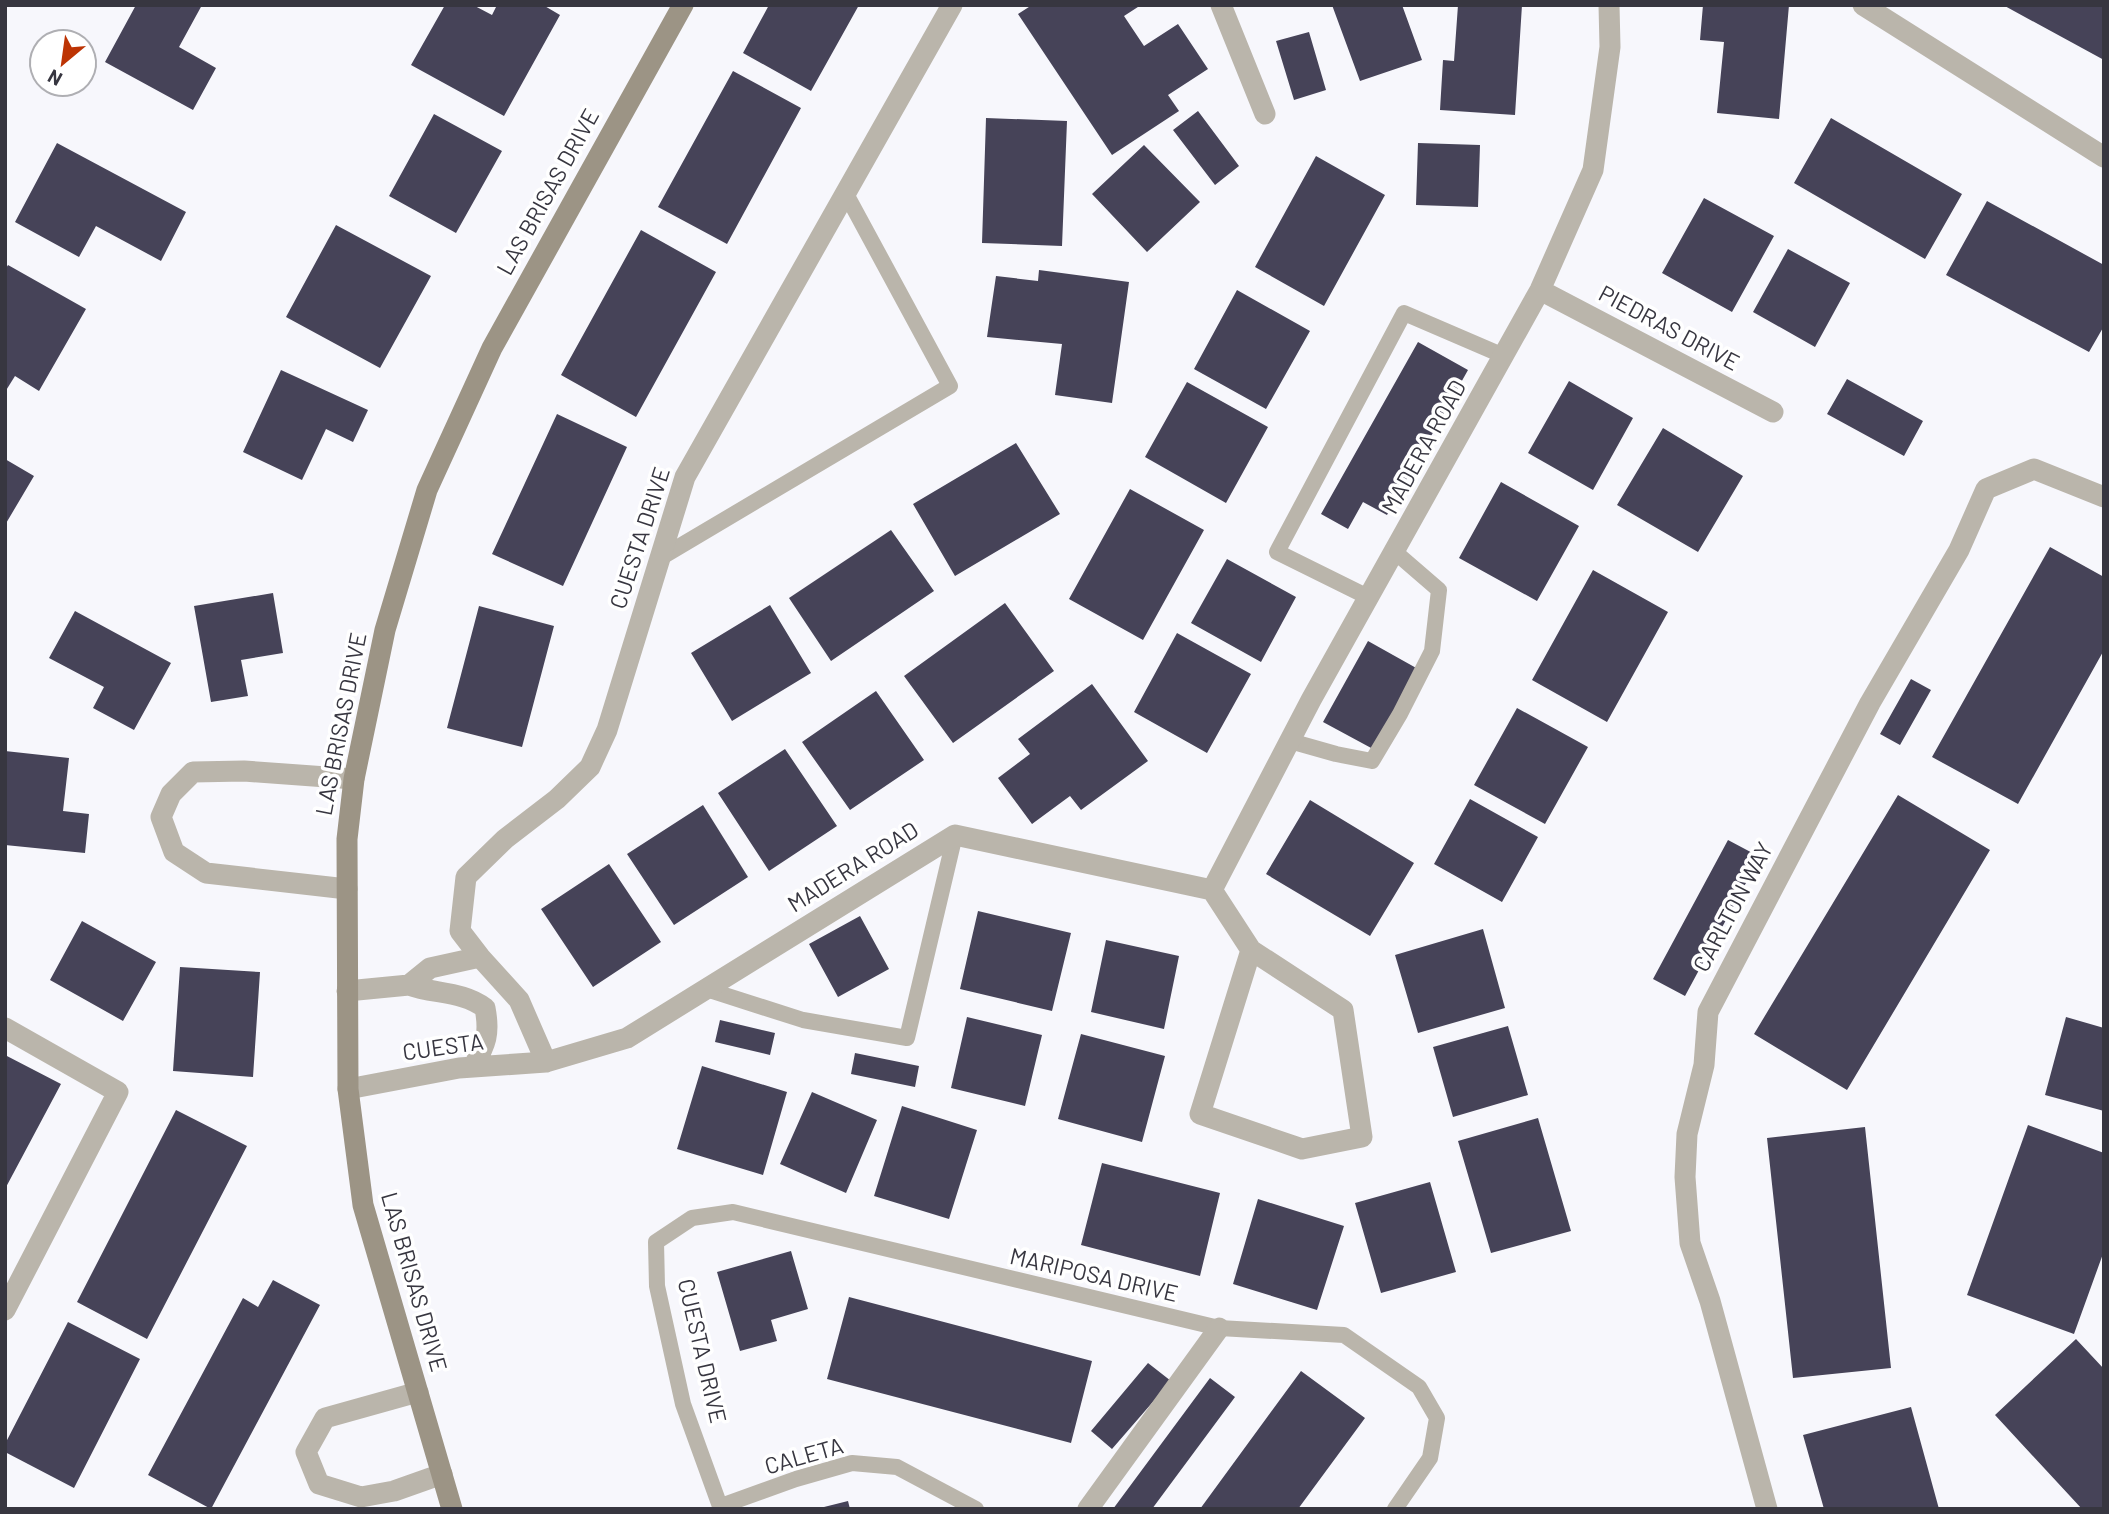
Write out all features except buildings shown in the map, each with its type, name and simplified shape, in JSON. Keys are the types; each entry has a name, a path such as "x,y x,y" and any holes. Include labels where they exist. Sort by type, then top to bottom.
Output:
{"street":[{"name":"LAS BRISAS DRIVE","path":"453,1509 363,1205 348,1089 347,839 354,779 385,630 427,490 492,348 682,5"},
{"name":"CUESTA DRIVE","path":"546,1062 519,1000 460,931 466,877 505,839 557,799 590,767 607,730 685,477 952,5"},
{"path":"1221,5 1265,114"},
{"name":"MADERA ROAD","path":"546,1062 627,1038 955,835 1212,890 1290,741 1541,290 1593,170 1610,47 1609,5"},
{"path":"1863,5 2104,157"},
{"name":"PIEDRAS DRIVE","path":"1541,290 1773,412"},
{"name":"CARLTON WAY","path":"1767,1509 1710,1301 1690,1243 1685,1177 1687,1134 1704,1065 1708,1012 1870,703 1959,550 1986,489 2034,469 2104,497"},
{"path":"347,889 206,873 174,852 161,817 171,794 193,772 244,771 354,779"},
{"path":"1212,890 1251,950 1343,1010 1362,1137 1303,1149 1200,1114 1251,950"},
{"path":"409,985 430,968 480,957"},
{"path":"348,991 409,985 425,991 450,993 479,1003 485,1008 488,1026 486,1045 473,1067"},
{"path":"5,1028 118,1092 5,1310"},
{"name":"CUESTA","path":"348,1089 473,1067 546,1062"},
{"path":"1088,1509 1219,1328"},
{"path":"418,1392 325,1418 306,1452 319,1484 361,1497 394,1491 442,1474"}],"lane":[{"path":"660,558 950,386 845,192"},
{"path":"1370,598 1277,552 1404,313 1504,356"},
{"path":"1290,741 1372,761 1400,714 1432,651 1439,590 1395,552"},
{"path":"706,989 803,1020 907,1038 955,835"},
{"name":"MARIPOSA DRIVE","path":"656,1242 692,1218 733,1212 1219,1328 1344,1335 1419,1387 1437,1418 1430,1458 1395,1509"},
{"name":"CUESTA DRIVE","path":"656,1242 657,1286 683,1404 721,1507"},
{"name":"CALETA","path":"721,1507 796,1479 852,1463 897,1466 976,1509"}]}
